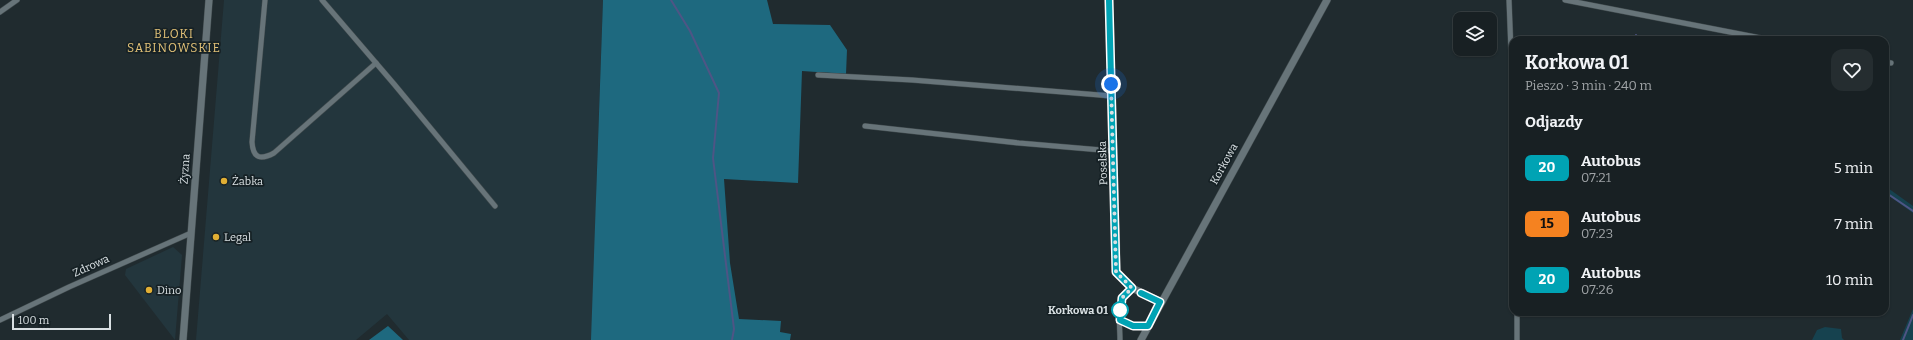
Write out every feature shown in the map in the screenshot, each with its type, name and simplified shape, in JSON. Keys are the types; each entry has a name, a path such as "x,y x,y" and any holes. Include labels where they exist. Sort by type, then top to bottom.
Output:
{"street":[{"path":"0,12 17,0"},
{"name":"Żyzna","path":"183,340 209,0"},
{"path":"265,0 252,142 253,152 256,155 266,157 274,152 376,63"},
{"path":"322,0 495,206"},
{"name":"Poselska","path":"1109,0 1116,272 1132,288 1160,302"},
{"name":"Korkowa","path":"1141,340 1160,302 1328,0"},
{"path":"1509,0 1510,36"},
{"path":"1565,0 1750,36"},
{"path":"818,75 912,80 1112,96"},
{"path":"865,126 1019,143 1113,151"},
{"name":"Zdrowa","path":"0,320 69,287 192,233"},
{"path":"1120,340 1122,298 1132,288"},
{"path":"1517,316 1517,340"},
{"path":"1120,320 1133,326 1148,326"}],"shaded area":[{"path":"224,0 603,0 596,193 604,340 409,340 387,314 356,340 196,340"},
{"path":"603,0 767,0 773,24 830,25 847,50 846,74 802,71 798,183 724,179 730,263 739,319 781,321 780,332 791,334 790,340 591,340"},
{"path":"1889,189 1913,206 1913,213 1889,196"},
{"path":"173,247 182,255 175,340 125,275 126,269"},
{"path":"1913,309 1913,340 1900,340"},
{"path":"388,326 403,340 369,340"},
{"path":"1825,327 1841,329 1842,338 1844,340 1812,340 1817,330"}],"waterway":[{"path":"671,0 690,31 719,93 713,158 734,329 732,340"},
{"path":"1889,195 1913,211"},
{"path":"1903,340 1913,315"}],"bus line":[{"name":"20","path":"1109,0 1116,272 1132,288 1127,291 1120,303 1120,320 1133,326 1148,326 1160,302 1141,293"}],"place":[{"name":"Żabka","path":"224,181"},
{"name":"Legal","path":"216,237"},
{"name":"Dino","path":"149,290"},
{"name":"Korkowa 01","path":"1120,310"}],"district":[{"name":"BLOKI SABINOWSKIE","path":"174,41"}],"route":[{"path":"1111,84 1116,272 1132,288 1127,291 1122,298 1120,310"}]}
